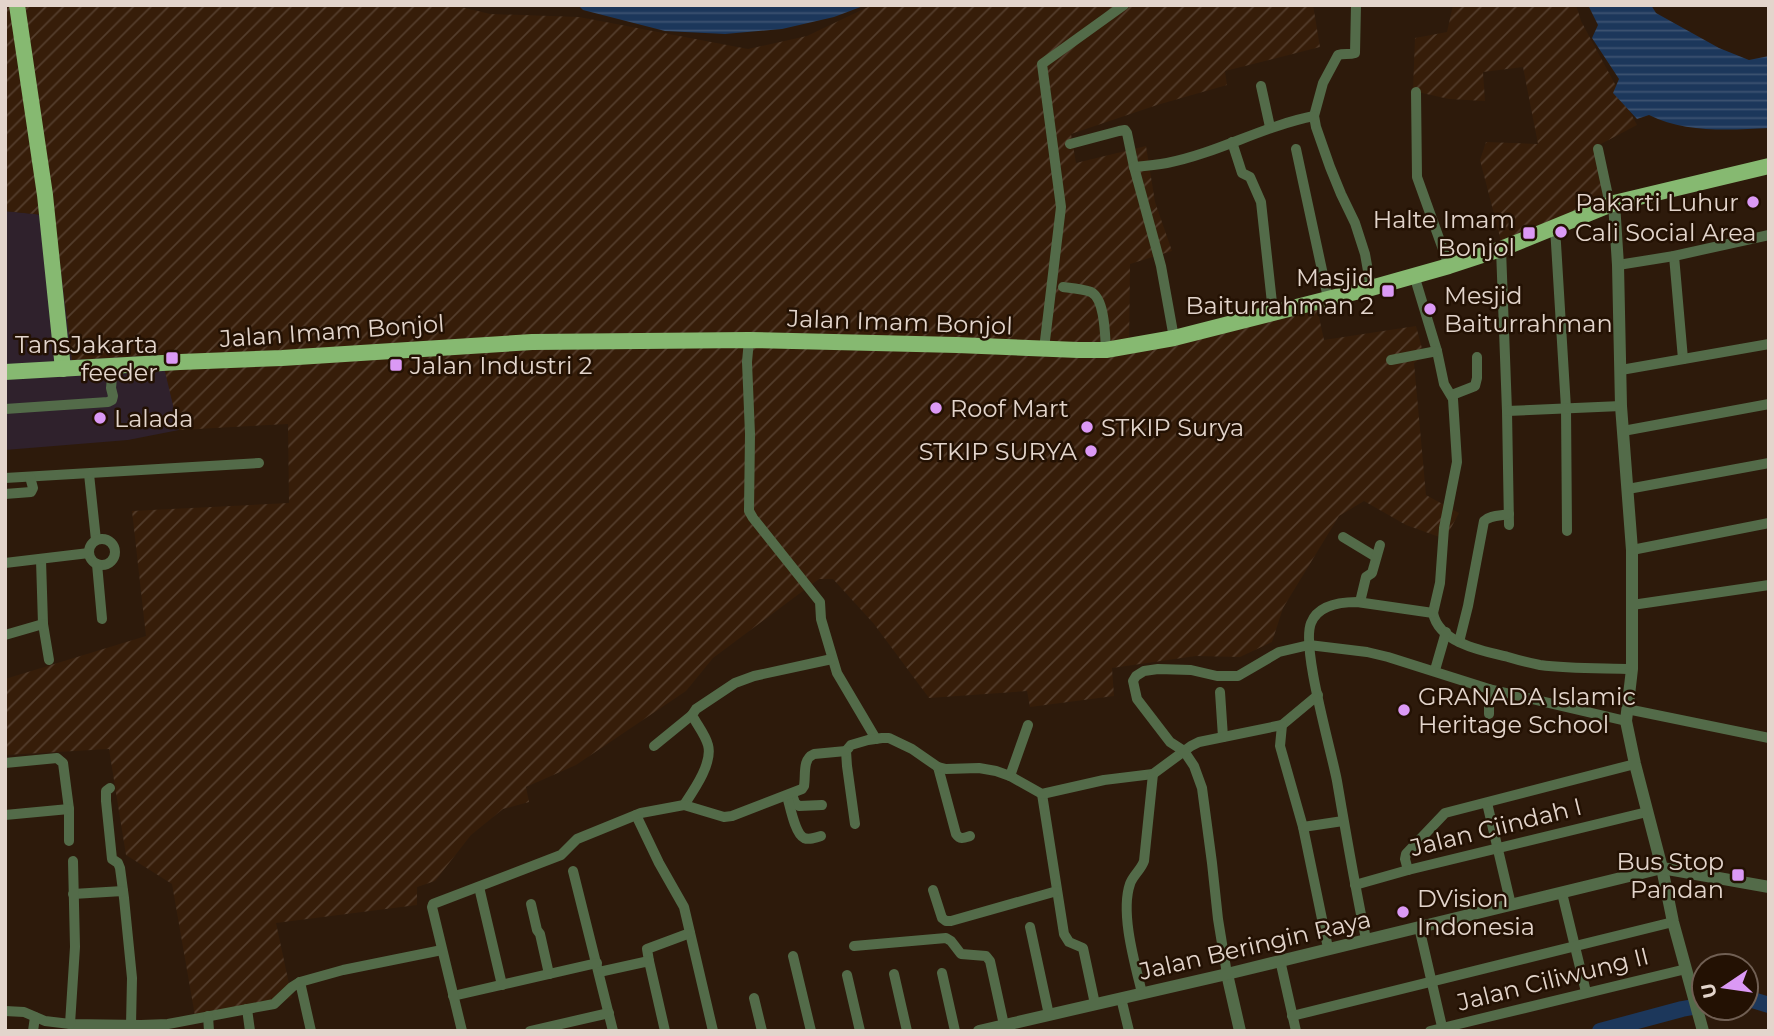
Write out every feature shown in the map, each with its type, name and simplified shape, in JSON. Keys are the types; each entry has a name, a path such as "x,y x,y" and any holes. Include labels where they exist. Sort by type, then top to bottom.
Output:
{"main road":[{"path":"17,5 45,195 63,369"},
{"name":"Jalan Imam Bonjol","path":"5,372 282,359 507,342 748,340 1106,350 1174,338 1371,288 1501,248 1612,204 1769,166"}],"street":[{"path":"1044,349 1061,207 1042,64 1124,5"},
{"path":"1356,5 1355,53 1338,55 1323,83 1314,116 1330,167 1355,223 1365,254 1371,288"},
{"path":"1261,86 1270,127"},
{"path":"1416,92 1417,177 1449,266"},
{"path":"1134,167 1168,163 1270,127 1314,116"},
{"path":"1070,144 1125,130 1161,266 1174,338"},
{"path":"1232,142 1242,173 1250,177 1261,202 1273,312"},
{"path":"1296,149 1328,298"},
{"path":"1598,149 1612,204 1618,265 1621,406 1632,550 1632,669 1626,715 1673,922 1702,1025"},
{"path":"1555,227 1566,408 1567,531"},
{"path":"1618,265 1769,235"},
{"path":"1459,642 1484,522 1492,517 1509,519 1501,248"},
{"path":"1674,256 1683,359"},
{"path":"1414,275 1445,387 1452,395 1455,415 1457,462 1444,528 1440,583 1433,612 1436,623 1459,642 1473,649 1540,665 1632,669"},
{"path":"1063,287 1091,292 1096,297 1101,307 1106,350"},
{"path":"748,340 750,515 820,602 821,619 832,659 846,690 876,738"},
{"path":"1621,370 1769,344"},
{"path":"1391,360 1437,351"},
{"path":"1452,395 1475,386 1477,357"},
{"path":"5,409 108,402 113,396 113,367"},
{"path":"1623,430 1769,404"},
{"path":"1507,411 1621,406"},
{"path":"5,478 258,463"},
{"path":"1628,489 1769,463"},
{"path":"89,474 96,540"},
{"path":"5,494 31,492 33,488 30,477"},
{"path":"1632,550 1769,523"},
{"path":"1343,537 1376,556"},
{"path":"102,539 108,540 114,551 113,557 104,564 97,564 89,553 89,548 96,540 102,539"},
{"path":"1360,602 1366,576 1372,573 1380,545"},
{"path":"5,563 89,553"},
{"path":"41,560 43,624 48,660"},
{"path":"97,564 102,619"},
{"path":"1632,605 1769,585"},
{"path":"1366,939 1318,695 1309,645 1309,626 1313,617 1321,610 1345,602 1433,612"},
{"path":"5,635 43,624"},
{"path":"1435,670 1446,632"},
{"path":"1236,1030 1218,919 1202,788 1185,751 1170,742 1137,699 1133,681 1144,671 1191,670 1226,677 1238,676 1279,652 1309,645 1367,652 1435,670 1489,689 1626,715 1769,737"},
{"path":"654,746 696,709 735,683 754,676 832,659"},
{"path":"1489,689 1489,714"},
{"path":"1220,692 1223,737"},
{"path":"462,1031 433,904 561,855 577,839 636,815 684,805 727,817 738,814 802,789 809,756 846,751 851,746 876,738 889,738 912,748 938,768 979,768 1010,776 1042,794 1104,780 1153,774 1199,742 1282,725 1318,695"},
{"path":"684,805 706,765 709,752 706,739 692,715"},
{"path":"1010,776 1028,725"},
{"path":"1282,725 1280,746 1303,827 1328,948"},
{"path":"846,751 855,824"},
{"path":"5,763 61,759 69,809 69,841"},
{"path":"1408,870 1406,854 1447,812 1635,764"},
{"path":"938,768 956,834 962,839 970,836"},
{"path":"1142,993 1130,942 1127,897 1130,882 1143,866 1153,774"},
{"path":"110,788 106,791 106,800 112,859 120,868 132,978 131,1025"},
{"path":"1042,794 1064,934 1069,942 1083,948 1095,1004"},
{"path":"789,795 799,806 821,804"},
{"path":"789,795 798,832 803,838 821,836"},
{"path":"1487,803 1511,905"},
{"path":"5,814 69,809"},
{"name":"Jalan Ciindah I","path":"1355,886 1408,870 1647,812"},
{"path":"636,815 680,899 688,920 713,1031"},
{"path":"1303,827 1343,821"},
{"path":"70,1024 75,947 73,861"},
{"path":"1662,868 1769,887"},
{"name":"Jalan Beringin Raya","path":"979,1031 1227,974 1662,868"},
{"path":"573,871 613,1031"},
{"path":"479,887 502,985"},
{"path":"933,890 942,918 946,921 1057,891"},
{"path":"74,894 123,891"},
{"path":"1562,893 1586,992"},
{"path":"531,904 549,974"},
{"path":"1292,1016 1673,922"},
{"path":"1030,927 1049,1015"},
{"path":"1419,927 1443,1029"},
{"path":"666,1031 647,949 690,933"},
{"path":"854,946 946,938 961,954 987,957 1004,1025"},
{"path":"5,1011 24,1012 45,1021 70,1024 162,1024 274,1004 292,986 300,982 343,970 442,950"},
{"path":"793,956 811,1031"},
{"path":"1280,960 1296,1031"},
{"path":"453,996 549,974 649,961"},
{"name":"Jalan Ciliwung II","path":"1430,1031 1686,969"},
{"path":"942,973 956,1031"},
{"path":"894,974 907,1031"},
{"path":"847,975 860,1031"},
{"path":"300,982 311,1031"},
{"path":"754,998 762,1031"},
{"path":"1121,998 1129,1031"},
{"path":"247,1009 250,1031"},
{"path":"530,1031 609,1013"},
{"path":"208,1016 209,1031"},
{"path":"33,1031 35,1017"}],"shaded area":[{"path":"5,5 453,5 490,14 579,17 748,49 807,36 872,5 1313,5 1320,47 1225,71 1227,85 1071,134 1076,163 1146,146 1155,202 1172,251 1130,264 1129,350 1317,308 1324,340 1416,326 1424,356 1414,363 1426,495 1459,513 1445,539 1406,525 1364,501 1339,516 1283,608 1272,642 1240,657 1196,656 1112,668 1114,696 1030,707 1027,691 929,698 874,624 833,579 819,579 713,658 686,691 576,765 526,787 529,802 503,809 471,835 435,881 417,887 417,905 276,923 292,998 195,1016 172,884 126,855 109,749 5,755 5,679 146,636 132,511 289,503 288,424 179,430 161,355 72,360 54,216 5,211"},
{"path":"1453,5 1576,5 1581,21 1637,125 1599,145 1609,196 1501,241 1480,160 1486,142 1538,144 1523,67 1483,72 1485,101 1449,99 1413,91 1415,38 1447,32"},
{"path":"5,211 54,216 162,354 179,430 128,440 5,450"}],"water":[{"path":"578,5 866,5 834,17 782,29 725,34 665,31 583,10"},
{"path":"1588,5 1651,5 1656,13 1719,48 1749,60 1769,56 1769,128 1692,128 1649,115 1637,119 1613,93 1619,79 1592,38 1598,25"}],"waterway":[{"path":"1760,1002 1769,1005"},
{"path":"1600,1031 1690,1008"}],"place":[{"name":"Pakarti Luhur","path":"1753,202"},
{"name":"Cali Social Area","path":"1561,232"},
{"name":"Halte Imam Bonjol","path":"1529,233"},
{"name":"Masjid Baiturrahman 2","path":"1388,291"},
{"name":"Mesjid Baiturrahman","path":"1430,309"},
{"name":"TansJakarta feeder","path":"172,358"},
{"name":"Jalan Industri 2","path":"396,365"},
{"name":"Roof Mart","path":"936,408"},
{"name":"Lalada","path":"100,418"},
{"name":"STKIP Surya","path":"1087,427"},
{"name":"STKIP SURYA","path":"1091,451"},
{"name":"GRANADA Islamic Heritage School","path":"1404,710"},
{"name":"Bus Stop Pandan","path":"1738,875"},
{"name":"DVision Indonesia","path":"1403,912"}]}
